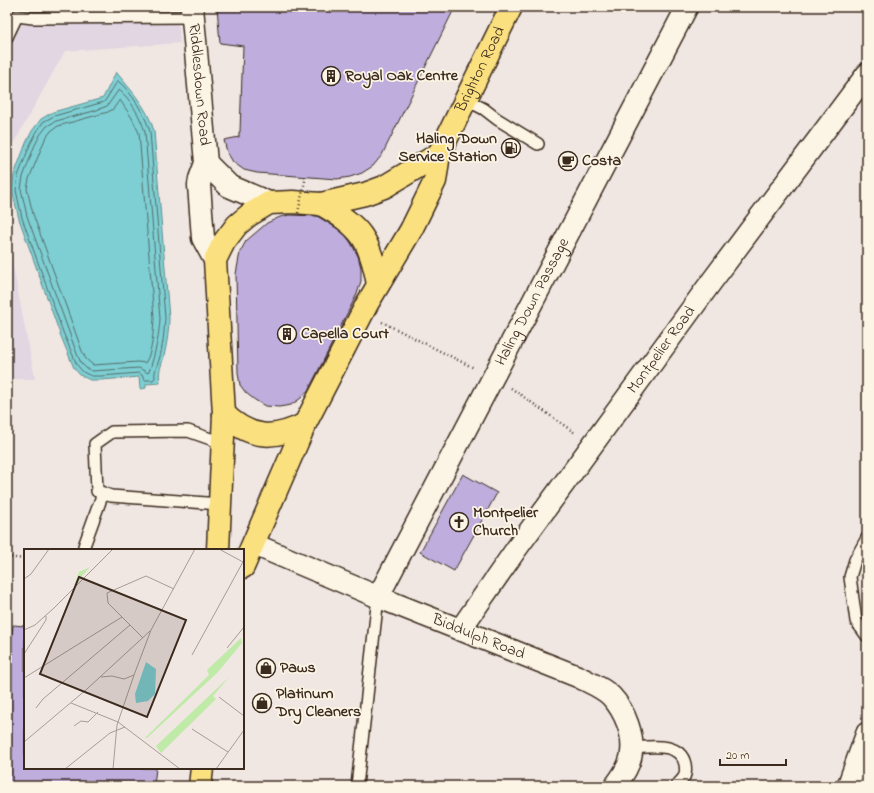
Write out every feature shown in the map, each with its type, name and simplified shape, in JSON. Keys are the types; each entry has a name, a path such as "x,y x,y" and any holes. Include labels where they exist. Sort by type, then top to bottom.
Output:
{"main road":[{"name":"Brighton Road","path":"244,564 305,424 378,284 411,230 435,181 439,154 511,7"},
{"path":"218,549 224,414 215,260 224,242 237,225 249,215 269,203 293,202 321,204 365,194 384,187 439,154"},
{"path":"321,204 347,220 358,230 372,255 378,284"},
{"path":"224,414 239,427 261,434 273,435 283,433 305,424"},
{"path":"200,786 202,769"}],"street":[{"name":"Haling Down Passage","path":"378,597 687,7"},
{"name":"Riddlesdown Road","path":"193,12 206,163 199,185 203,238 215,260"},
{"name":"Montpelier Road","path":"460,630 517,548 721,268 867,74"},
{"name":"Riddlesdown Road","path":"206,163 229,186 269,203"},
{"name":"Biddulph Road","path":"252,544 378,597 579,677 598,687 611,696 620,709 629,730 632,748 631,757 628,767 615,786"},
{"path":"848,786 867,734"}],"lane":[{"path":"7,37 19,12 33,18 193,12"},
{"path":"465,99 538,144"},
{"path":"220,504 111,496 96,491 95,444 112,432 188,431 222,443"},
{"path":"84,546 103,493"},
{"path":"867,538 855,560 850,576 856,621 867,636"},
{"path":"357,786 378,597"},
{"path":"632,748 668,748 678,753 684,761 686,771 685,777 676,786"}],"path":[{"path":"298,214 306,176"},
{"path":"379,320 493,377 592,445"},
{"path":"7,557 24,559"}],"shaded area":[{"path":"7,7 177,7 180,43 65,51 7,155"},
{"path":"7,236 35,379 7,379"}],"water":[{"path":"116,72 143,107 148,115 154,131 169,318 167,342 159,379 160,383 146,384 146,388 140,389 139,377 90,380 80,375 74,368 60,334 19,219 12,190 14,175 26,143 32,131 41,119 53,112 103,98"}],"building":[{"name":"Royal Oak Centre","path":"217,7 455,7 382,155 373,166 362,173 337,179 257,173 244,170 233,162 227,152 224,140 239,137 243,46 220,43"},
{"name":"Capella Court","path":"289,215 317,216 338,229 346,236 358,256 361,268 361,281 357,294 309,389 301,398 291,405 279,407 265,406 246,393 240,385 238,373 236,274 240,252 246,241 267,223"},
{"name":"Montpelier Church","path":"463,474 497,493 454,571 420,552"},
{"path":"13,625 24,626 24,769 156,769 154,786 7,786 7,678"}],"place":[{"name":"Royal Oak Centre","path":"331,76"},
{"name":"Haling Down Service Station","path":"511,148"},
{"name":"Costa","path":"568,161"},
{"name":"Capella Court","path":"287,334"},
{"name":"Montpelier Church","path":"459,522"},
{"name":"Paws","path":"266,668"},
{"name":"Platinum Dry Cleaners","path":"262,703"}]}
